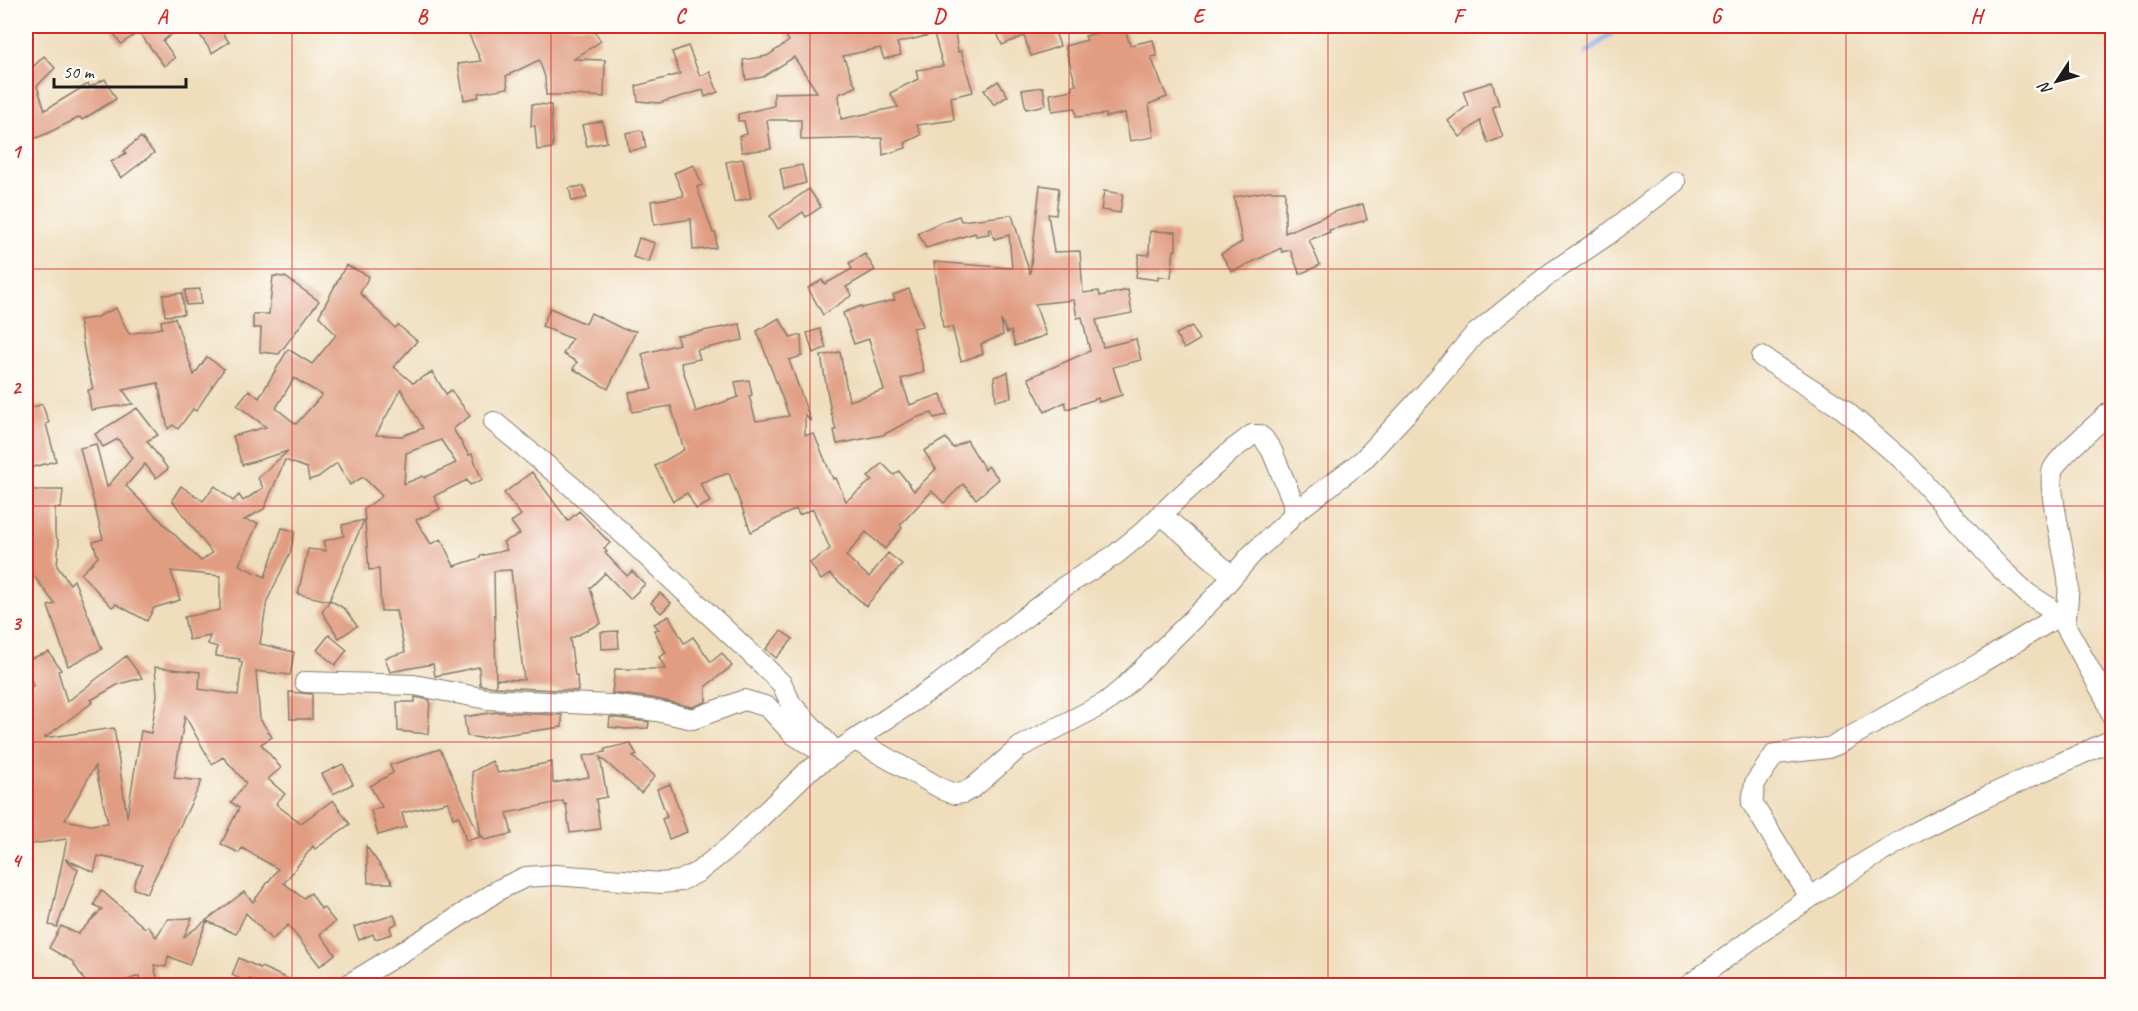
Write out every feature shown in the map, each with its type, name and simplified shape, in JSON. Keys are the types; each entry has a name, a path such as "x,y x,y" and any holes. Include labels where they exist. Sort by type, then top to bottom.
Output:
{"street":[{"path":"855,740 944,790 955,794 963,793 974,787 1020,747 1105,703 1122,690 1214,598 1252,554 1293,514 1363,459 1428,390 1474,335 1551,273 1606,236 1675,182"},
{"path":"1762,357 1843,409 1906,463 1999,567 2028,594 2047,606 2061,621 2106,699 2112,716"},
{"path":"2061,621 2069,582 2066,555 2052,488 2052,471 2058,460 2112,410"},
{"path":"494,422 576,490 762,664 782,684 791,704 832,754"},
{"path":"346,986 440,929 500,889 526,877 555,875 661,883 680,880 698,872 733,844 808,771 939,684 1065,586 1115,555 1232,450 1252,435 1259,435 1264,439 1272,451 1293,502 1293,514"},
{"path":"1161,514 1232,576"},
{"path":"1810,897 1752,803 1755,783 1775,754 1828,748 1836,745 1982,662 2061,621"},
{"path":"305,682 414,685 487,699 610,705 657,711 693,719 744,700 768,707 793,734 832,754"},
{"path":"1688,986 1810,897 1920,830 2112,740"}],"building":[{"path":"109,26 182,26 163,41 175,58 164,66 139,32 121,44"},
{"path":"194,26 218,26 229,42 212,53"},
{"path":"465,26 591,26 601,41 574,59 605,60 604,97 546,95 545,77 539,60 506,76 508,88 478,93 479,97 464,100 458,64 481,61"},
{"path":"780,26 954,26 958,52 961,51 973,92 951,97 954,120 917,125 921,135 905,143 906,148 883,155 882,138 801,140 801,120 767,120 771,149 742,152 739,136 747,134 744,121 738,121 738,114 774,106 774,93 817,92 794,57 763,77 746,80 743,60 767,56 789,41","holes":["934,34 943,66 916,70 918,79 890,93 898,107 841,119 839,94 856,87 843,56 880,48 884,59 901,55 897,43"]},
{"path":"1007,26 1053,26 1060,46 1031,56 1024,36 1002,45 996,30"},
{"path":"1124,26 1130,45 1153,40 1157,56 1151,57 1167,97 1149,104 1154,137 1130,141 1125,113 1106,117 1106,114 1076,117 1075,108 1052,111 1050,94 1073,90 1072,85 1076,85 1065,46 1087,40 1085,36"},
{"path":"688,46 700,76 710,72 718,92 705,97 703,90 659,103 638,101 636,86 680,74 672,52"},
{"path":"44,56 55,68 37,86 45,110 88,84 90,87 105,79 116,99 82,120 80,117 26,142 26,60 31,69"},
{"path":"998,81 1008,96 994,105 984,90"},
{"path":"1492,82 1499,105 1492,107 1503,137 1488,143 1480,121 1460,137 1448,121 1468,105 1463,91"},
{"path":"1043,87 1046,105 1026,109 1022,90"},
{"path":"532,104 551,105 553,148 537,150 535,126 531,126"},
{"path":"602,121 607,142 587,146 582,125"},
{"path":"640,130 643,132 646,148 629,151 626,133"},
{"path":"141,137 154,153 121,178 111,162 126,153 124,151"},
{"path":"743,159 751,198 734,202 726,162"},
{"path":"694,165 702,185 697,187 713,233 716,233 716,248 693,250 691,219 654,225 651,201 684,196 674,173"},
{"path":"802,165 806,183 784,189 780,169"},
{"path":"1040,185 1059,188 1056,215 1048,214 1054,252 1080,251 1083,293 1099,291 1100,296 1128,290 1132,313 1096,320 1103,347 1136,339 1141,360 1113,367 1122,395 1099,402 1098,398 1067,409 1065,402 1045,412 1028,378 1090,351 1082,317 1077,318 1074,300 1035,304 1046,335 1015,346 1011,331 1007,333 1001,320 1003,335 981,344 983,354 961,361 952,327 943,328 934,262 1012,268 1009,235 994,239 991,228 988,229 989,234 976,236 975,233 926,248 918,233 959,216 961,221 1012,215 1030,274"},
{"path":"584,186 587,198 572,201 569,188"},
{"path":"809,189 821,207 806,217 803,212 778,229 770,216"},
{"path":"1104,191 1123,194 1120,213 1101,210"},
{"path":"1269,191 1285,191 1285,233 1337,211 1363,204 1367,220 1329,230 1330,232 1309,240 1320,265 1300,274 1290,250 1282,252 1281,248 1232,272 1221,254 1242,242 1234,197"},
{"path":"1150,231 1176,232 1176,250 1174,250 1171,278 1158,276 1158,280 1136,277 1139,254 1149,255"},
{"path":"639,238 655,243 649,262 633,257"},
{"path":"865,254 875,270 846,287 852,295 823,315 808,288 822,280 825,284 852,269 849,263"},
{"path":"346,265 369,276 360,293 395,328 398,325 417,341 394,367 413,383 432,372 446,394 451,390 470,416 453,429 469,455 472,454 482,480 470,485 467,480 434,496 440,509 416,520 431,544 441,539 454,566 480,558 480,556 507,550 503,542 520,534 511,522 521,515 504,493 532,472 568,521 579,511 610,543 604,548 607,552 605,553 627,576 632,571 645,584 630,599 605,573 590,588 601,623 570,639 578,691 496,687 480,685 479,667 435,676 433,664 390,672 385,658 405,652 396,611 381,611 379,569 369,570 364,509 382,496 363,477 350,485 337,463 318,477 309,480 307,468 285,460 264,509 244,520 258,523 239,565 265,577 282,528 295,531 290,553 267,601 260,644 294,652 290,675 256,671 260,719 272,737 261,744 281,768 268,779 285,794 276,803 278,806 301,823 333,800 350,824 315,849 313,846 284,883 303,898 311,893 321,909 323,907 335,922 320,934 335,954 320,966 288,925 272,940 246,913 236,934 207,921 189,965 168,956 166,967 154,965 159,986 141,986 139,976 109,986 88,986 72,961 49,948 61,926 78,934 102,909 94,905 101,890 145,928 148,926 156,937 168,919 192,918 184,937 244,892 253,902 278,869 242,848 239,853 221,844 239,808 231,802 246,783 223,757 212,764 185,716 174,778 202,781 147,893 134,889 134,883 143,865 98,856 94,872 65,859 78,870 57,927 49,925 67,839 26,845 26,690 33,686 26,660 49,652 61,670 58,671 67,702 126,656 142,678 119,684 91,700 93,702 44,738 114,728 127,817 141,731 151,733 157,695 155,667 200,672 199,689 238,695 242,662 239,662 240,659 216,656 217,647 208,644 210,636 189,640 184,617 220,610 220,576 171,571 180,600 154,608 147,621 116,604 112,607 81,574 98,557 93,542 103,539 80,448 96,444 107,487 132,458 118,439 103,447 95,434 137,408 158,435 147,441 168,469 156,478 145,464 126,486 201,561 212,553 172,500 181,486 203,501 215,486 233,501 239,495 243,501 263,488 258,478 288,451 242,465 233,436 266,427 237,405 249,390 259,398 288,349 312,364 336,335 319,316","holes":["294,378 322,395 296,424 276,408","401,389 423,428 402,436 376,435","441,440 456,463 424,478 423,476 404,484 406,453","511,570 524,680 496,679 496,687 494,571","95,766 108,823 90,825 65,820"]},
{"path":"273,276 285,277 319,301 279,354 260,352 261,328 253,328 253,314 269,314"},
{"path":"200,289 201,304 186,305 185,290"},
{"path":"909,289 923,326 913,328 924,372 901,379 910,405 941,394 947,415 934,418 932,413 915,418 883,435 837,444 821,356 840,352 849,401 884,390 869,339 854,344 843,313 861,306 862,308 895,300 893,295"},
{"path":"182,293 184,314 165,316 163,295"},
{"path":"116,308 129,334 162,328 161,321 175,318 194,375 207,357 224,369 196,411 193,409 178,429 173,425 168,429 158,383 123,390 133,404 91,410 88,390 93,389 79,320 95,318"},
{"path":"550,308 586,324 591,313 623,329 636,331 608,389 573,369 577,362 563,354 572,339 542,326"},
{"path":"779,318 791,338 801,335 802,356 789,360 811,422 805,415 805,435 814,434 833,479 836,478 846,501 872,480 868,477 882,463 894,475 899,471 914,491 936,469 924,451 946,438 953,448 967,440 985,470 988,466 999,479 976,499 963,484 944,503 932,491 900,525 902,528 885,549 866,532 846,556 869,577 888,553 902,564 866,606 830,574 821,580 810,563 830,549 813,509 799,515 796,509 751,532 729,473 700,483 710,502 696,509 687,493 673,501 655,466 684,450 671,406 632,412 629,392 652,389 642,354 679,344 676,336 740,324 743,340 697,350 700,359 681,363 696,412 738,397 735,382 749,380 752,395 749,396 756,421 789,416 757,331"},
{"path":"1192,326 1199,340 1184,349 1176,334"},
{"path":"820,329 826,348 813,353 807,333"},
{"path":"1008,372 1011,397 996,401 994,377"},
{"path":"42,404 49,423 46,424 56,461 26,469 26,410"},
{"path":"26,490 63,490 61,508 55,508 55,534 59,542 57,566 70,584 74,580 102,649 68,666 48,606 55,604 31,572 26,572"},
{"path":"364,520 329,601 298,594 308,549 326,551 323,541 344,536 342,525"},
{"path":"660,593 671,603 661,613 651,603"},
{"path":"330,600 345,609 357,626 339,638 322,612"},
{"path":"669,616 684,643 693,637 711,662 722,653 732,666 706,686 706,702 692,707 652,698 612,693 615,669 666,669 659,657 666,653 654,630 659,629 654,624"},
{"path":"618,631 619,648 602,649 601,632"},
{"path":"781,631 793,639 776,658 766,649"},
{"path":"329,635 347,650 335,665 317,650"},
{"path":"289,692 312,694 312,719 290,719"},
{"path":"415,697 430,700 428,734 398,731 397,702 415,702"},
{"path":"497,712 562,715 562,727 480,738 467,736 464,717"},
{"path":"610,717 649,722 648,728 609,727"},
{"path":"630,743 637,755 633,757 655,776 641,793 600,757 607,797 596,799 600,829 570,833 566,804 563,801 507,813 512,834 484,840 483,836 481,837 472,772 492,761 498,773 552,762 553,783 589,777 583,756 605,752 605,749"},
{"path":"440,749 480,837 466,841 459,816 453,818 448,802 402,813 406,827 378,835 371,810 382,807 370,786 393,773 390,765"},
{"path":"343,764 353,784 333,794 322,774"},
{"path":"670,784 687,832 669,839 662,819 667,817 657,789"},
{"path":"366,846 393,883 368,883"},
{"path":"394,915 397,923 390,927 392,934 375,939 373,934 359,940 354,927"},
{"path":"239,958 304,986 266,986 250,979 248,983 232,975"}],"waterway":[{"path":"1586,53 1621,26"}]}
